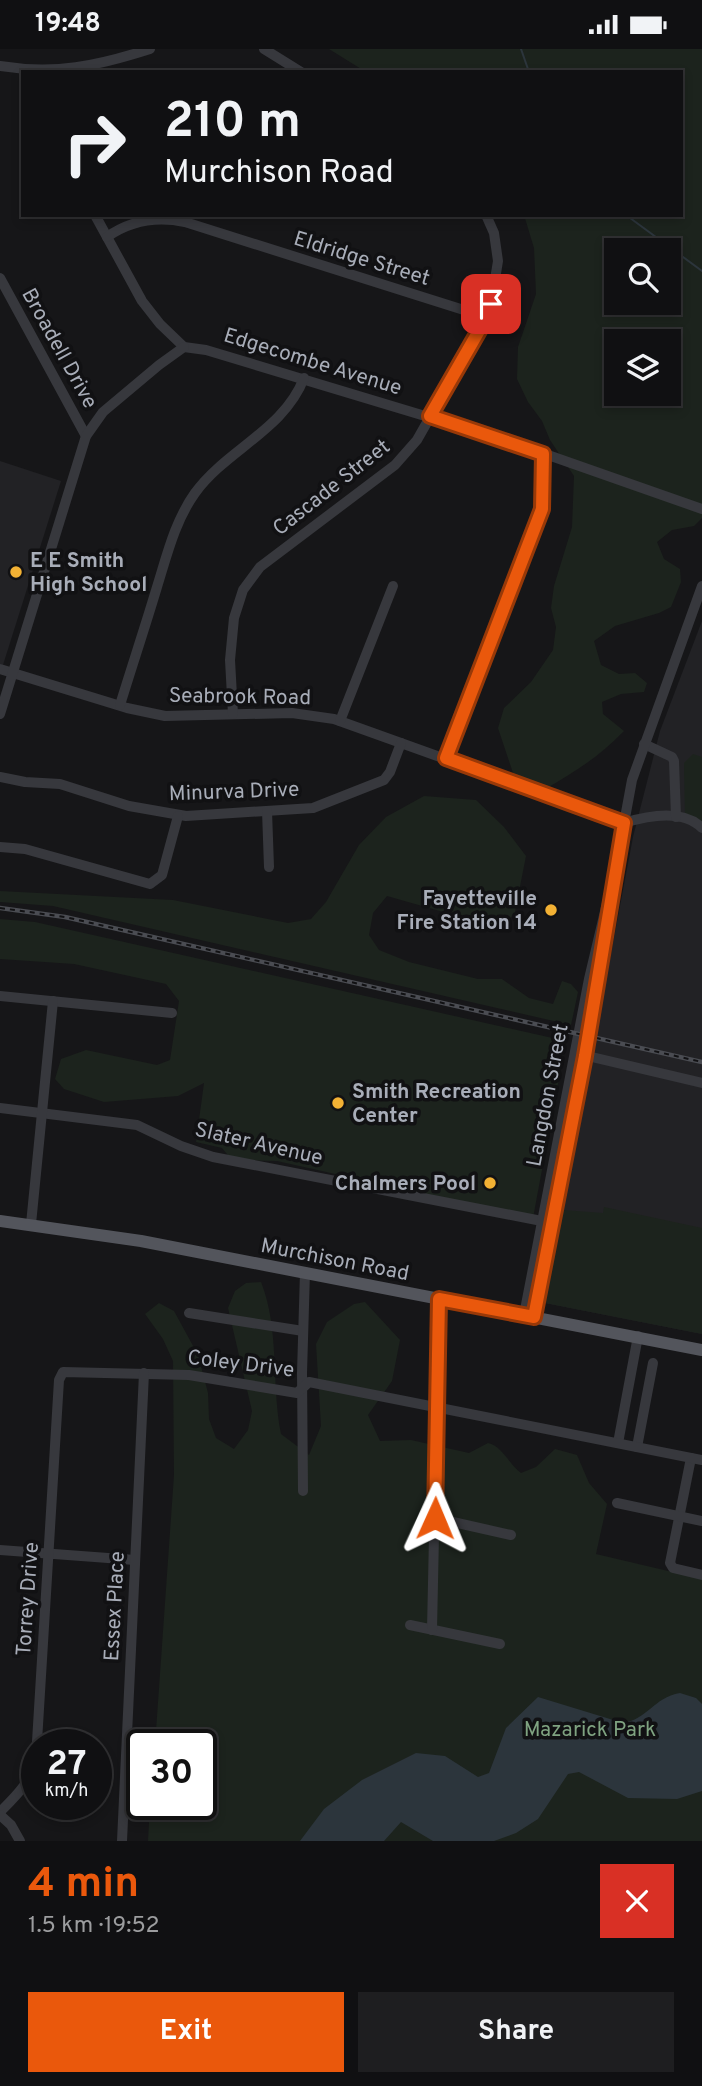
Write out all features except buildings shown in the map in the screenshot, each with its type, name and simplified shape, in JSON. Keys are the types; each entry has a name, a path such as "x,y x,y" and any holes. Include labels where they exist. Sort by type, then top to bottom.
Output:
{"main road":[{"name":"Murchison Road","path":"0,1221 141,1241 702,1350"}],"street":[{"path":"74,70 150,49"},
{"path":"264,49 298,70"},
{"path":"0,66 31,70"},
{"path":"0,714 86,436 103,412 184,347 147,309 96,217"},
{"name":"Cascade Street","path":"233,714 230,660 234,618 240,599 260,567 395,465 411,447 486,317 495,290 498,261 494,233 487,217"},
{"name":"Eldridge Street","path":"107,237 123,227 142,221 163,219 185,222 486,317"},
{"name":"Broadell Drive","path":"0,278 86,436"},
{"name":"Edgecombe Avenue","path":"184,347 206,350 430,416 702,509"},
{"path":"120,705 173,534 188,504 218,467 278,419 296,396 304,378"},
{"path":"446,758 542,509 543,454"},
{"path":"340,721 393,586"},
{"name":"Langdon Street","path":"529,1316 580,1054 601,920 613,883 632,780 702,586"},
{"name":"Seabrook Road","path":"0,669 165,716 292,713 340,721 624,823 650,817 676,817"},
{"name":"Minurva Drive","path":"0,777 60,784 130,806 178,816 267,811 322,806 347,793 380,783 390,772 401,743"},
{"path":"644,744 672,757 676,817 692,820 702,828"},
{"path":"267,811 269,867"},
{"path":"0,847 25,849 150,884 162,875 178,816"},
{"path":"0,996 172,1013"},
{"path":"31,1224 53,1001"},
{"path":"580,1054 702,1083"},
{"name":"Slater Avenue","path":"0,1108 137,1125 181,1146 213,1157 547,1222"},
{"path":"303,1491 305,1272"},
{"path":"432,1630 439,1299"},
{"path":"189,1313 303,1331"},
{"path":"618,1443 638,1336"},
{"path":"636,1447 653,1363"},
{"name":"Coley Drive","path":"60,1376 68,1371 189,1375 297,1393 309,1383 697,1459"},
{"name":"Essex Place","path":"122,1841 144,1373"},
{"name":"Torrey Drive","path":"0,1813 25,1786 34,1769 60,1376"},
{"path":"697,1459 670,1563 673,1568 702,1575"},
{"path":"617,1503 702,1521"},
{"path":"435,1518 511,1535"},
{"path":"0,1550 135,1560"},
{"path":"410,1625 500,1644"},
{"path":"0,1813 20,1841"}],"shaded area":[{"name":"E E Smith High School","path":"0,461 61,481 3,665 0,664"},
{"path":"702,621 702,1334 545,1303 633,837 660,731"},
{"path":"680,1693 696,1698 702,1704 702,1791 677,1799 628,1798 579,1772 568,1774 538,1819 516,1833 494,1841 433,1841 401,1822 384,1841 300,1841 324,1809 362,1780 416,1753 445,1756 478,1777 489,1773 506,1728 538,1697 623,1723 639,1717 663,1699"}],"green space":[{"path":"329,49 702,49 702,518 694,526 672,530 657,542 664,559 680,569 681,582 671,607 615,626 594,641 601,665 619,674 635,673 647,683 644,692 621,694 602,702 603,714 624,731 587,763 545,789 514,776 498,728 504,708 531,682 553,650 556,627 551,608 554,586 572,527 574,476 550,440 517,379 518,347 536,294 534,248 525,217 683,217 683,70 363,70"},
{"path":"693,754 702,757 702,829 685,819 684,763"},
{"path":"424,796 476,800 504,827 526,856 515,912 505,925 489,925 387,896 373,913 369,935 379,950 409,962 478,979 502,979 529,998 553,1004 562,981 571,984 578,992 571,1025 53,906 0,902 0,891 173,900 288,923 311,919 326,902 359,845 386,817"},
{"path":"0,919 35,922 566,1041 533,1218 277,1161 232,1160 222,1148 196,1142 204,1083 178,1096 104,1102 64,1089 55,1079 61,1059 86,1050 157,1065 170,1060 179,1001 166,984 74,964 0,959"},
{"path":"604,1207 702,1228 702,1334 545,1303 563,1210 603,1213"},
{"name":"Mazarick Park","path":"261,1282 267,1300 281,1434 309,1455 321,1426 316,1344 327,1322 354,1304 365,1302 400,1340 392,1381 368,1415 380,1441 411,1440 469,1453 488,1443 497,1448 521,1473 536,1467 555,1449 577,1455 589,1483 607,1504 596,1554 702,1579 702,1841 148,1841 149,1820 217,1820 217,1729 156,1729 174,1475 173,1361 163,1339 145,1314 159,1303 174,1311 198,1355 208,1393 209,1419 216,1438 234,1449 248,1430 252,1411 228,1308 235,1291 246,1283"}],"waterway":[{"path":"521,49 528,70"},
{"path":"629,217 702,271"}],"railway":[{"path":"0,908 65,917 702,1062"}],"place":[{"name":"E E Smith High School","path":"16,572"},
{"name":"Fayetteville Fire Station 14","path":"551,910"},
{"name":"Smith Recreation Center","path":"338,1103"},
{"name":"Chalmers Pool","path":"490,1183"}],"route":[{"path":"435,1518 439,1299 534,1317 585,1056 624,823 446,758 542,509 543,454 508,440 430,416 480,329 491,304"}]}
